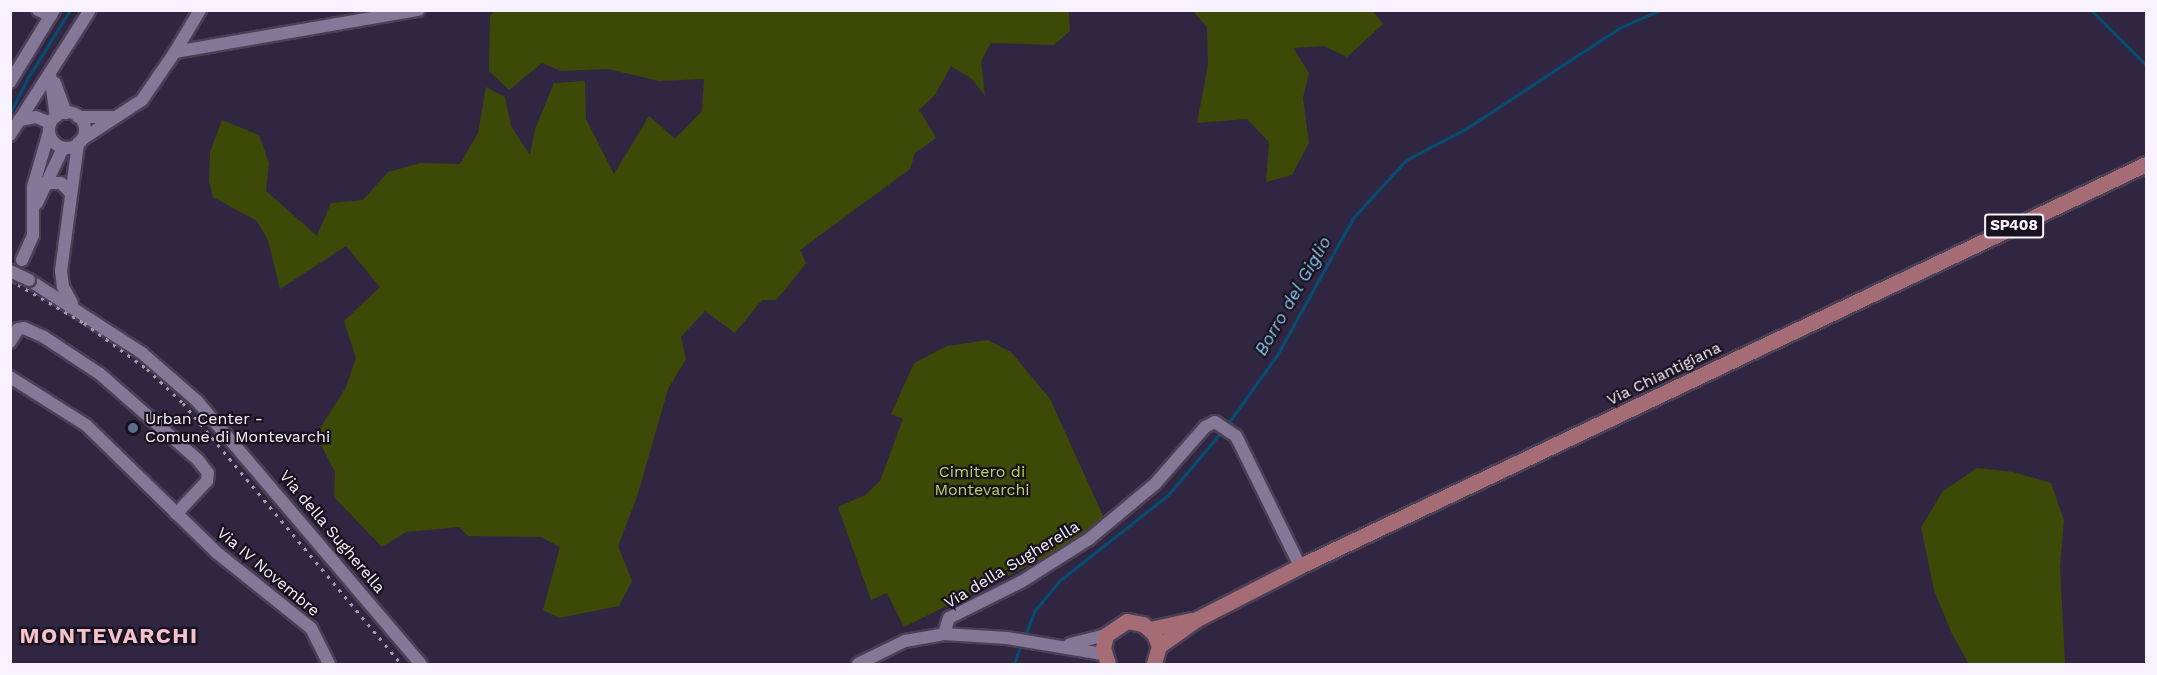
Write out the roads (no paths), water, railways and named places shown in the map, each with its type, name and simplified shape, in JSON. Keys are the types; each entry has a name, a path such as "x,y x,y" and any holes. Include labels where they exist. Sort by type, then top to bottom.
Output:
{"main road":[{"name":"Via Chiantigiana","path":"1159,646 1197,619 1300,566 2146,164"},
{"name":"Via Chiantigiana","path":"1107,635 1127,621 1150,629 1197,619"},
{"path":"1150,629 1159,646 1154,664"},
{"path":"1105,659 1107,635"}],"street":[{"path":"11,82 53,13 38,10"},
{"path":"10,135 90,10"},
{"path":"34,210 44,183 72,145 153,89 200,10"},
{"path":"175,52 418,10"},
{"path":"51,70 60,120 54,142 72,145"},
{"path":"20,120 36,117 60,120 112,117"},
{"path":"22,260 33,235 33,187 60,120"},
{"name":"Via della Sugherella","path":"60,120 84,131 72,145 71,193 61,271 68,299 78,308"},
{"path":"44,183 61,183 71,193"},
{"name":"Via della Sugherella","path":"10,271 78,308 142,353 197,401 421,664"},
{"path":"33,282 51,285 61,271"},
{"path":"10,342 18,329 24,328 44,337 100,374 198,460 208,472 207,481 176,513"},
{"name":"Via IV Novembre","path":"10,377 86,425 237,570 311,628 329,664"},
{"name":"Via della Sugherella","path":"944,634 949,618 1021,582 1089,539 1155,484 1211,425 1236,436 1300,566"},
{"path":"858,664 905,641 944,634 1066,645 1105,659"},
{"path":"1066,645 1107,635"}],"waterway":[{"path":"10,113 27,79 70,10"},
{"name":"Borro del Giglio","path":"1226,426 1277,355 1353,218 1406,160 1467,128 1619,28 1660,10"},
{"name":"Borro del Giglio","path":"2091,10 2146,65"},
{"name":"Borro del Giglio","path":"1024,638 1035,610 1059,581 1168,495 1222,431"},
{"name":"Borro del Giglio","path":"1014,664 1021,644"}],"tunnel":[{"path":"10,283 22,260"}],"railway":[{"path":"10,280 84,323 147,369 183,403 401,664"}],"place":[{"name":"Urban Center - Comune di Montevarchi","path":"133,428"}],"district":[{"name":"MONTEVARCHI","path":"109,636"}],"park label":[{"name":"Cimitero di Montevarchi","path":"982,481"}]}
